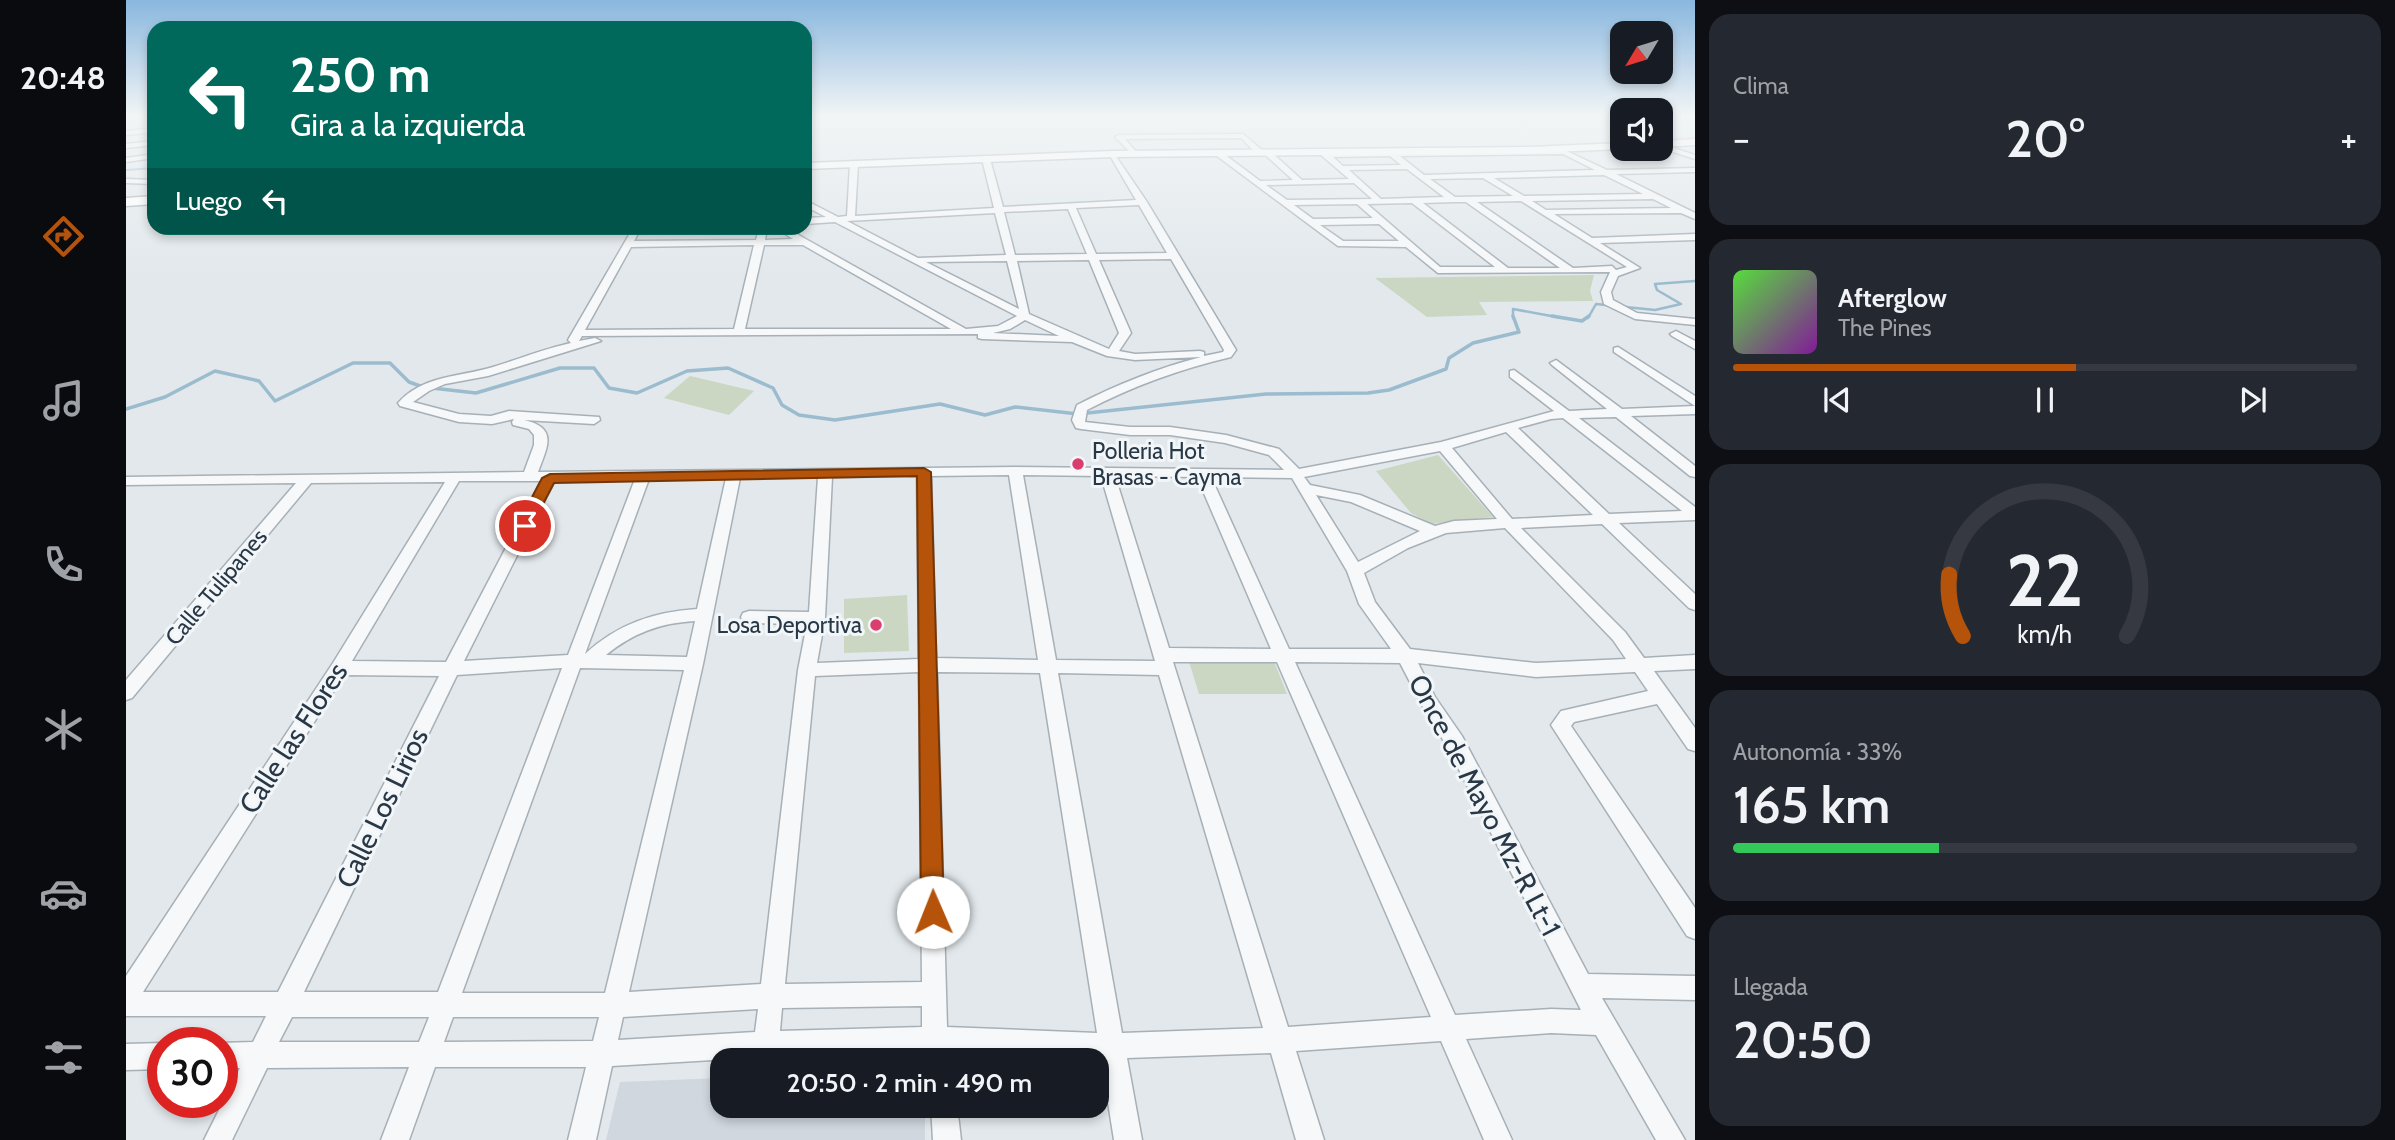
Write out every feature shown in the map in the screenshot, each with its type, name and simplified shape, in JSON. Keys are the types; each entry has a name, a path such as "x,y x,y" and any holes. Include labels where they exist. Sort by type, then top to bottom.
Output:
{"main road":[{"path":"126,202 147,200"}],"street":[{"path":"851,217 853,169"},
{"path":"989,169 1024,316"},
{"path":"1122,169 1230,350 1227,355"},
{"path":"1240,169 1341,244 1408,244"},
{"path":"1285,169 1300,181"},
{"path":"1343,169 1379,201"},
{"path":"1412,169 1452,201"},
{"path":"1477,169 1558,212 1635,268 1614,274 1606,292 1611,304 1652,320 1695,322"},
{"path":"1600,169 1695,216"},
{"path":"1423,177 1695,170"},
{"path":"126,181 147,182"},
{"path":"1259,183 1355,181"},
{"path":"1284,203 1654,196"},
{"path":"1469,200 1571,271"},
{"path":"1531,200 1547,212 1599,240 1695,237"},
{"path":"1358,201 1438,270 1612,269"},
{"path":"1415,201 1506,271"},
{"path":"812,220 1143,202"},
{"path":"812,206 1074,341 1111,354 1135,357 1189,353 1227,355"},
{"path":"1071,206 1125,333 1111,354"},
{"path":"1547,212 1695,209"},
{"path":"1311,222 1382,221"},
{"path":"574,339 633,235"},
{"path":"739,333 762,235"},
{"path":"793,235 964,332 996,339 1074,341"},
{"path":"628,244 806,242"},
{"path":"918,260 1175,256"},
{"path":"594,420 509,415 492,420 459,418 404,403 423,387 438,380 484,372 574,339 639,333 964,332 1010,326 1024,316"},
{"path":"1676,334 1695,346"},
{"path":"1618,350 1695,404"},
{"path":"1227,355 1192,361 1126,389 1101,396 1080,408 1078,420 1082,425 1103,429 1193,434 1267,449 1279,455 1302,482"},
{"path":"1556,363 1695,473"},
{"path":"1514,374 1695,514"},
{"path":"1302,482 1511,429 1538,418 1615,408 1695,404"},
{"path":"1538,418 1541,410 1552,405 1615,408"},
{"name":"Calle Los Lirios","path":"218,1140 451,669 539,478 541,433 525,422 492,420"},
{"path":"1511,429 1695,604"},
{"path":"1443,446 1507,522 1619,636 1695,743"},
{"path":"126,481 539,478 825,472 1015,471 1203,475 1302,482 1355,498 1433,531"},
{"path":"1015,471 1128,1140"},
{"path":"766,1044 807,670 817,618 825,472"},
{"path":"924,472 937,1048"},
{"path":"1107,473 1310,1140"},
{"path":"395,1140 445,1004 581,661 643,475"},
{"path":"582,1140 600,1054 694,664 734,475"},
{"path":"1203,475 1498,1140"},
{"name":"Calle las Flores","path":"126,997 339,668 455,477"},
{"name":"Calle Tulipanes","path":"126,693 306,480"},
{"name":"Once de Mayo Mz-R Lt-1","path":"1302,482 1355,571 1367,604 1406,657 1429,702 1455,742 1581,986 1671,1140"},
{"path":"1355,571 1378,556 1433,531 1507,522 1695,514"},
{"path":"581,661 630,627 676,616 705,614"},
{"path":"749,617 817,618"},
{"path":"807,670 1283,656 1458,659 1536,670 1695,662"},
{"path":"339,668 451,669 581,661 694,664"},
{"path":"1660,696 1568,716 1560,725 1695,928"},
{"path":"1581,986 1695,988"},
{"path":"126,1004 612,1004 771,996 934,994"},
{"path":"1024,1048 1278,1040 1551,1021 1602,1023"},
{"path":"238,1055 600,1054 766,1044 880,1048"},
{"path":"126,1057 147,1056"},
{"path":"945,1118 947,1140"}],"shaded area":[{"path":"710,1079 710,1118 925,1118 925,1140 606,1140 620,1082"}],"green space":[{"path":"1594,275 1590,291 1593,301 1479,302 1487,315 1427,317 1375,278"},
{"path":"690,376 754,391 729,415 664,398"},
{"path":"1438,455 1493,517 1431,524 1411,513 1376,471"},
{"name":"Losa Deportiva","path":"907,595 909,651 844,653 844,599"},
{"path":"1269,649 1287,694 1199,694 1187,655"}],"waterway":[{"path":"126,170 137,169"},
{"path":"1588,318 1596,304 1655,310 1681,304 1657,290 1655,284 1695,281"},
{"path":"1513,316 1513,309 1562,318"},
{"path":"126,409 165,397 215,371 259,381 275,401 353,363 390,363 409,382 423,387 476,393 560,368 594,368 609,388 637,393 687,371 728,368 773,388 782,405 799,415 835,420 940,404 985,415 1015,407 1078,414 1266,394 1368,393 1389,390 1446,369 1449,358 1473,343 1519,332 1513,316"},
{"path":"1552,316 1582,321 1589,316"}],"place":[{"name":"Polleria Hot Brasas - Cayma","path":"1078,464"},
{"name":"Losa Deportiva","path":"876,625"}],"route":[{"path":"525,526 550,478 924,472 933,912"}]}
